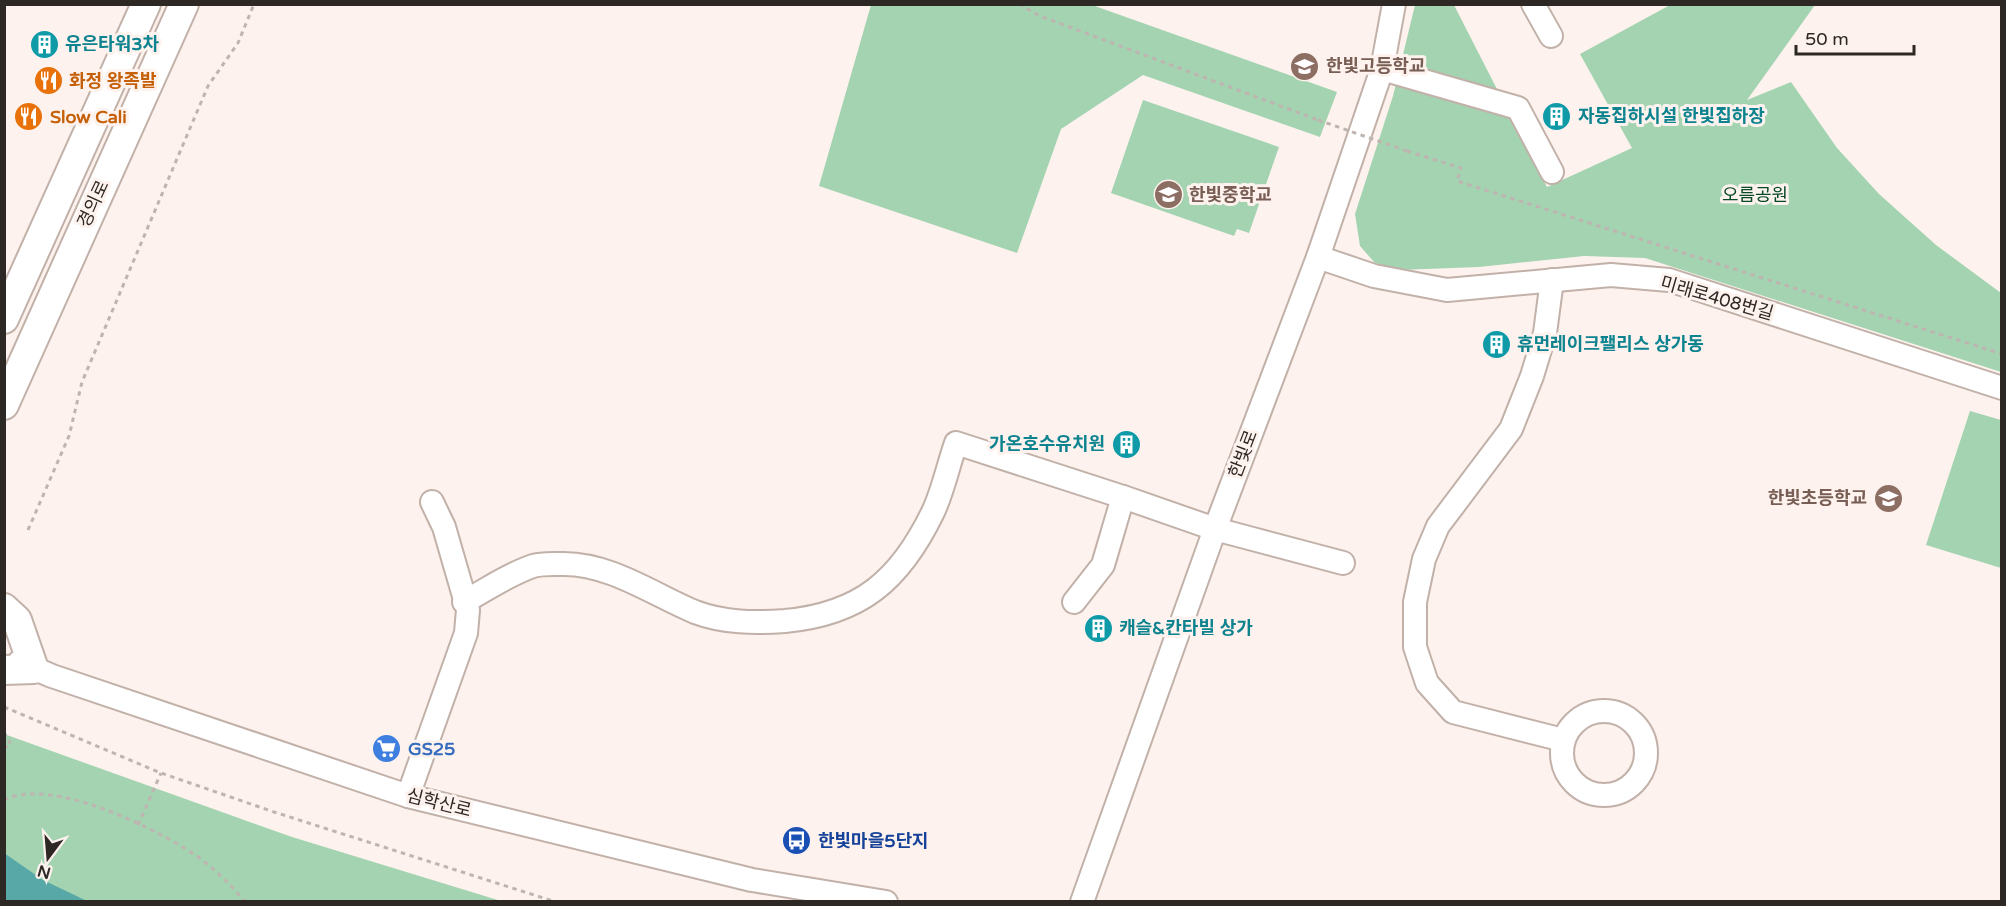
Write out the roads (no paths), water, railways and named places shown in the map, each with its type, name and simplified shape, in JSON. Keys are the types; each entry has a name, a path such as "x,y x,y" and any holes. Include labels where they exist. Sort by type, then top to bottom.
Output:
{"main road":[{"name":"경의로","path":"4,319 146,4"},
{"name":"경의로","path":"4,405 184,4"},
{"path":"4,608 17,620 34,669 4,670"}],"street":[{"name":"한빛로","path":"1082,902 1215,529 1318,257 1382,69 1394,4"},
{"path":"1533,4 1551,36"},
{"path":"1382,69 1518,108 1552,172"},
{"name":"미래로408번길","path":"1318,257 1374,276 1447,290 1611,275 1669,280 2001,388"},
{"path":"1552,280 1545,333 1532,376 1511,429 1438,526 1424,559 1415,602 1415,647 1427,683 1453,712 1563,740"},
{"path":"464,602 534,566 567,564 599,569 697,612 724,620 765,623 818,618 837,612 869,595 897,570 933,512 956,443 1215,529 1343,564"},
{"path":"1060,460 1123,497"},
{"path":"1074,602 1103,566 1123,497"},
{"path":"408,796 475,629 464,602 444,527 432,502"},
{"name":"심학산로","path":"4,656 34,669 408,796 752,880 886,902"}],"water":[{"path":"4,853 43,880 87,901 5,901"}],"place":[{"name":"유은타워3차","path":"44,44"},
{"name":"한빛고등학교","path":"1305,66"},
{"name":"화정 왕족발","path":"48,81"},
{"name":"자동집하시설 한빛집하장","path":"1557,116"},
{"name":"Slow Cali","path":"29,117"},
{"name":"한빛중학교","path":"1168,195"},
{"name":"휴먼레이크팰리스 상가동","path":"1496,344"},
{"name":"가온호수유치원","path":"1126,444"},
{"name":"한빛초등학교","path":"1888,498"},
{"name":"캐슬&칸타빌 상가","path":"1098,628"},
{"name":"GS25","path":"387,749"},
{"name":"한빛마을5단지","path":"797,841"}],"park label":[{"name":"오름공원","path":"1755,195"}]}
